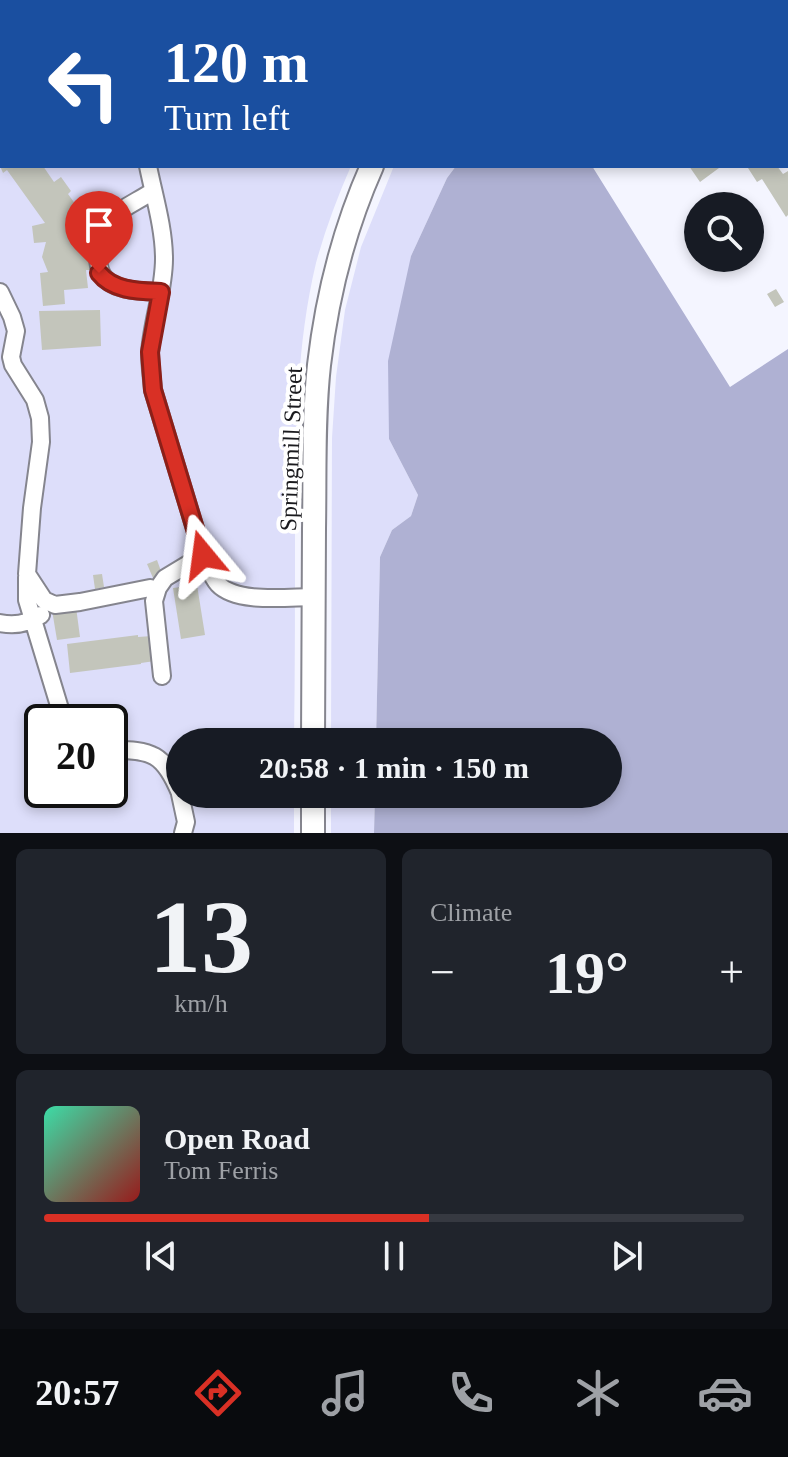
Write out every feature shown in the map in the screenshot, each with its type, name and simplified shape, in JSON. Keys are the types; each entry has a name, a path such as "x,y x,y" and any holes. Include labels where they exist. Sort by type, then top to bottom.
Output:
{"main road":[{"name":"Springmill Street","path":"313,728 315,436 319,368 327,312 346,233 371,168"},
{"path":"313,808 313,833"}],"lane":[{"path":"148,168 164,258 150,352 153,390 203,555 218,584 235,594 314,597"},
{"path":"153,191 110,219 102,232 98,252 99,273 104,279 125,288 161,292"},
{"path":"0,292 16,331 11,357 13,365 35,400 40,418 41,442 32,508 27,600 59,704"},
{"path":"162,676 154,601 158,588 165,578 203,555"},
{"path":"27,574 44,600 55,605"},
{"path":"0,623 12,626 33,620 55,605 150,588"},
{"path":"128,750 152,754 166,766"},
{"path":"183,808 186,822 183,833"}],"shaded area":[{"path":"0,168 350,168 316,263 300,362 294,728 166,728 166,808 294,808 294,833 0,833"},
{"path":"393,168 454,168 411,256 389,439 418,495 411,516 392,530 380,557 376,728 331,728 332,438 345,310 361,247"},
{"path":"454,168 593,168 730,387 788,349 788,833 374,833 375,808 622,808 622,728 376,728 380,557 392,530 411,516 418,495 389,439 388,361 411,256"},
{"path":"331,808 375,808 374,833 331,833"}],"building":[{"path":"1,168 44,168 54,182 61,177 71,191 68,194 86,219 82,221 90,270 86,270 88,288 64,290 65,304 43,306 40,273 48,272 42,257 46,242 34,243 32,226 45,223 7,170 3,173"},
{"path":"690,168 719,168 700,182"},
{"path":"748,168 778,168 783,174 788,171 786,217 762,179 757,182"},
{"path":"776,289 784,302 775,307 767,294"},
{"path":"100,310 101,346 42,350 39,311"},
{"path":"157,560 162,574 153,578 147,564"},
{"path":"102,574 104,587 95,589 93,575"},
{"path":"197,585 205,635 181,639 173,588"},
{"path":"76,607 80,637 57,640 52,610"},
{"path":"152,636 155,661 70,673 67,644"}],"route":[{"path":"99,273 104,279 125,288 161,292 150,352 153,390 203,555"}]}
